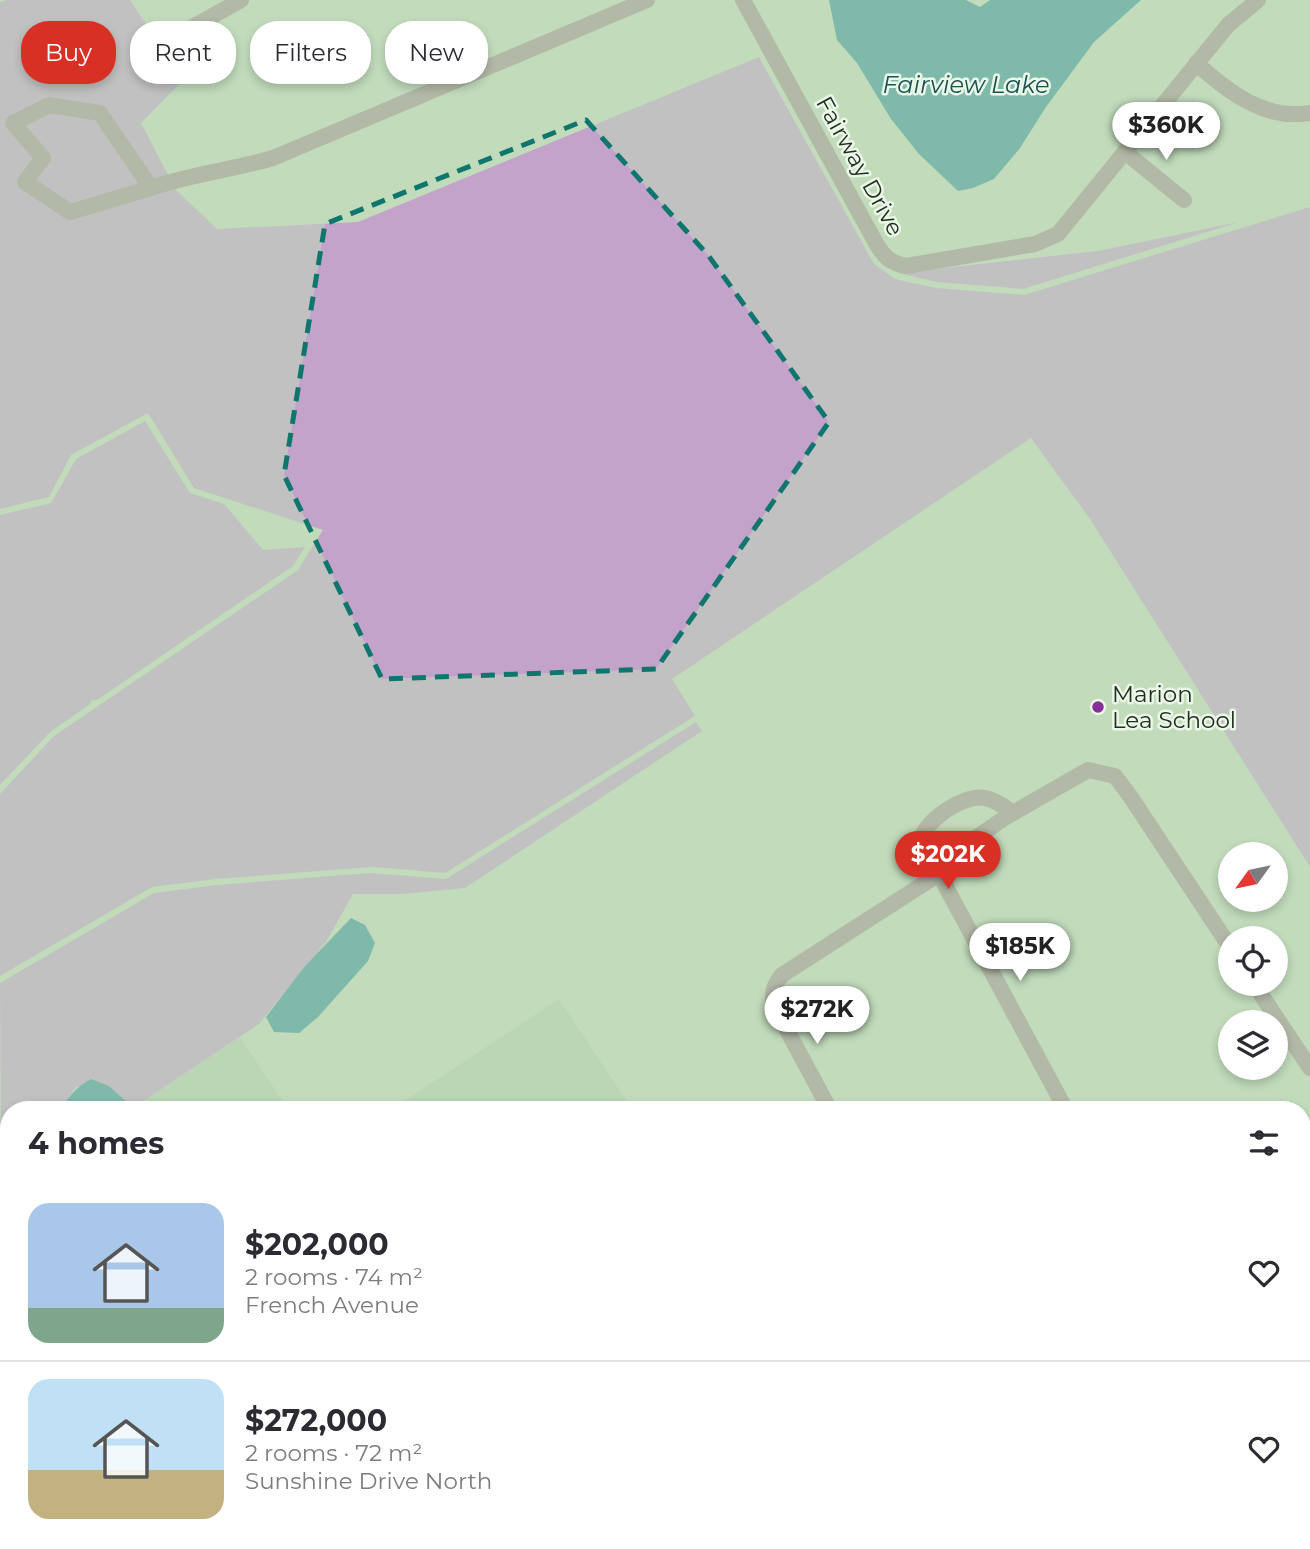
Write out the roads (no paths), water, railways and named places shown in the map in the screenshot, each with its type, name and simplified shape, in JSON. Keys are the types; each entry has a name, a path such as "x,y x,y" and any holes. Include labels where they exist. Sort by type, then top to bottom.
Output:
{"street":[{"path":"203,21 241,0"},
{"path":"151,188 100,113 48,106 13,123 43,158 25,181 70,212 151,188 167,182 218,173 273,158 647,0"},
{"name":"Fairway Drive","path":"743,0 877,245 886,258 906,266 1035,244 1048,239 1067,225 1228,25 1258,0"},
{"path":"1196,63 1217,82 1247,102 1278,112 1310,113"},
{"path":"1125,152 1184,200"},
{"path":"825,1101 773,1004 772,993 782,975 939,874 951,855 1014,813 1088,770 1115,776 1218,929"},
{"path":"1014,813 985,797 957,802 931,822 919,843 921,856 939,874 1061,1101"},
{"path":"1262,996 1310,1068"}],"water":[{"name":"Fairview Lake","path":"829,0 966,0 980,7 990,0 1141,0 1094,42 1046,107 1020,148 994,179 958,191 919,154 891,119 857,63 837,40"},
{"path":"351,918 365,925 375,943 368,961 318,1017 299,1033 274,1032 266,1017 305,966"},
{"path":"91,1079 109,1086 126,1101 66,1101"}],"place":[{"name":"Marion Lea School","path":"1098,707"}]}
